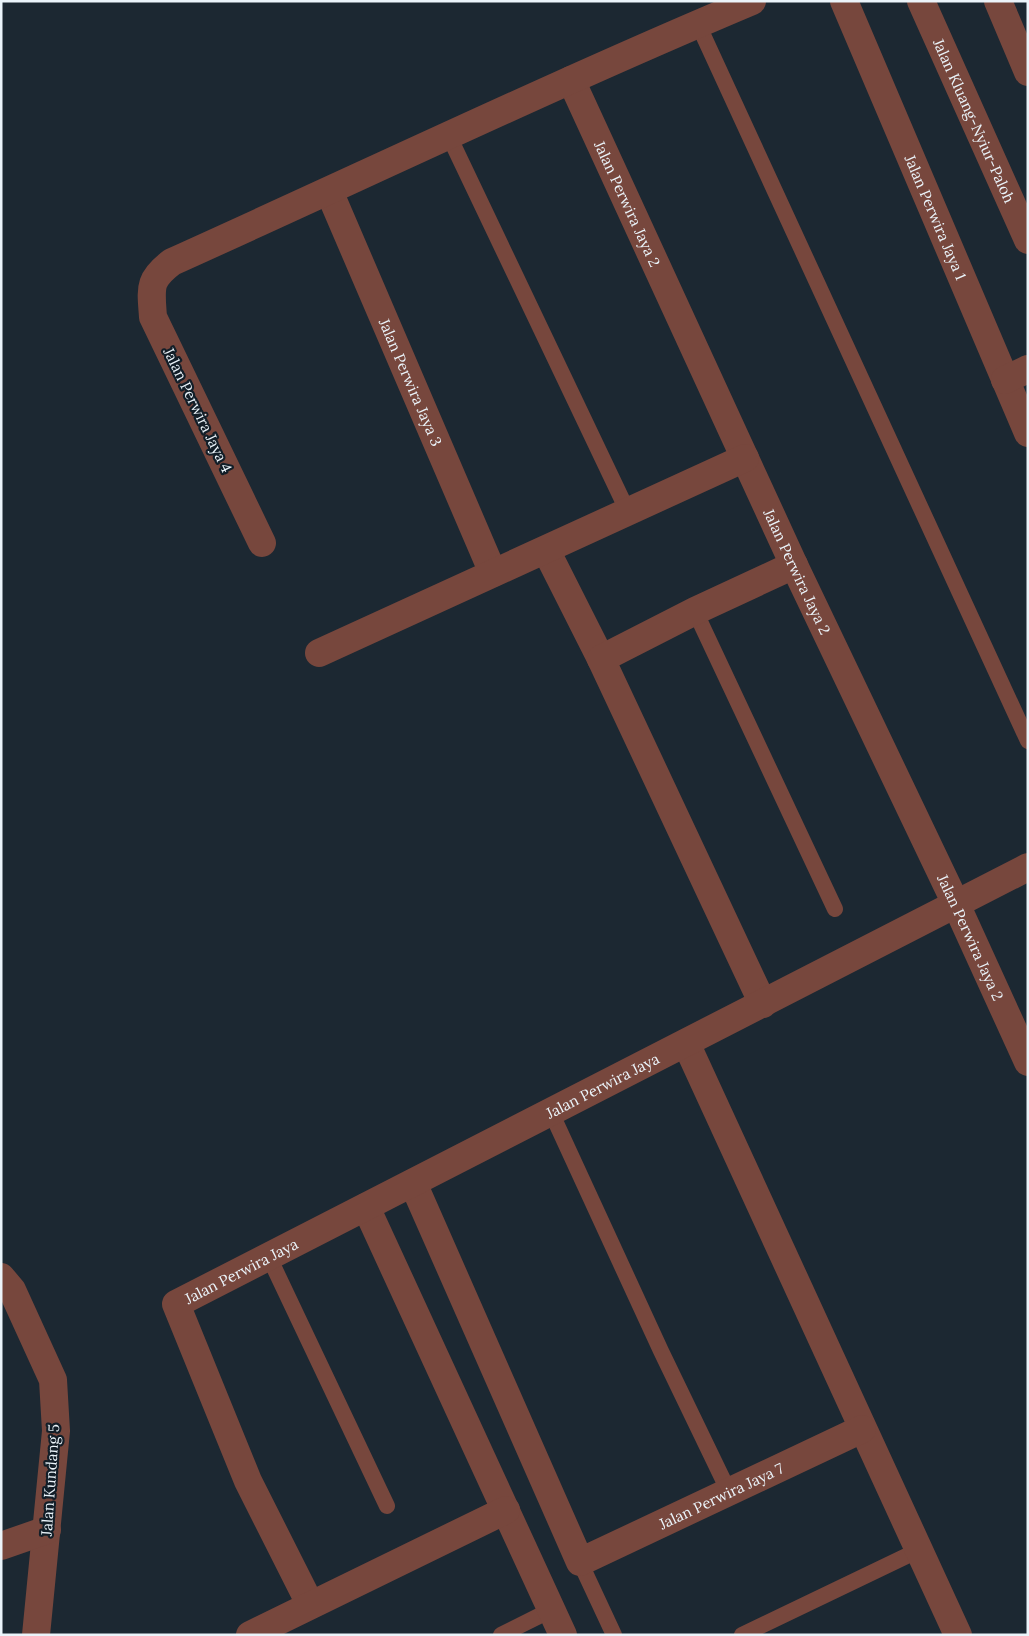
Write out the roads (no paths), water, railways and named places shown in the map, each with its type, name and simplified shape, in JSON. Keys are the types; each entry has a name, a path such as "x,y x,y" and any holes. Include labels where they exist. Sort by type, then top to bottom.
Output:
{"street":[{"path":"329,191 448,134 752,1"},
{"name":"Jalan Perwira Jaya 1","path":"844,1 1016,375 1028,433"},
{"name":"Jalan Kluang-Nyiur-Paloh","path":"921,1 1028,240"},
{"path":"998,1 1028,72"},
{"name":"Jalan Perwira Jaya 2","path":"571,80 794,565 956,904 1028,1062"},
{"name":"Jalan Perwira Jaya 4","path":"262,543 153,317 151,290 157,273 172,262 329,191"},
{"name":"Jalan Perwira Jaya 3","path":"329,191 493,573"},
{"path":"319,653 745,458"},
{"path":"546,550 601,660 763,1004"},
{"path":"601,660 695,611 794,565"},
{"name":"Jalan Perwira Jaya","path":"310,1604 248,1481 176,1304 1028,867"},
{"path":"686,1043 958,1635"},
{"path":"413,1183 580,1562"},
{"path":"366,1207 562,1635"},
{"name":"Jalan Kundang 5","path":"1,1277 12,1290 53,1380 56,1431 36,1635"},
{"name":"Jalan Perwira Jaya 7","path":"580,1562 862,1428"},
{"path":"250,1635 310,1604 506,1510"},
{"path":"1,1546 47,1530"}],"lane":[{"path":"698,24 1028,741"},
{"path":"448,134 628,512"},
{"path":"695,611 834,909"},
{"path":"551,1112 661,1351 729,1492"},
{"path":"269,1257 387,1506"},
{"path":"742,1635 919,1550"},
{"path":"580,1562 614,1635"},
{"path":"501,1635 551,1610"}]}
